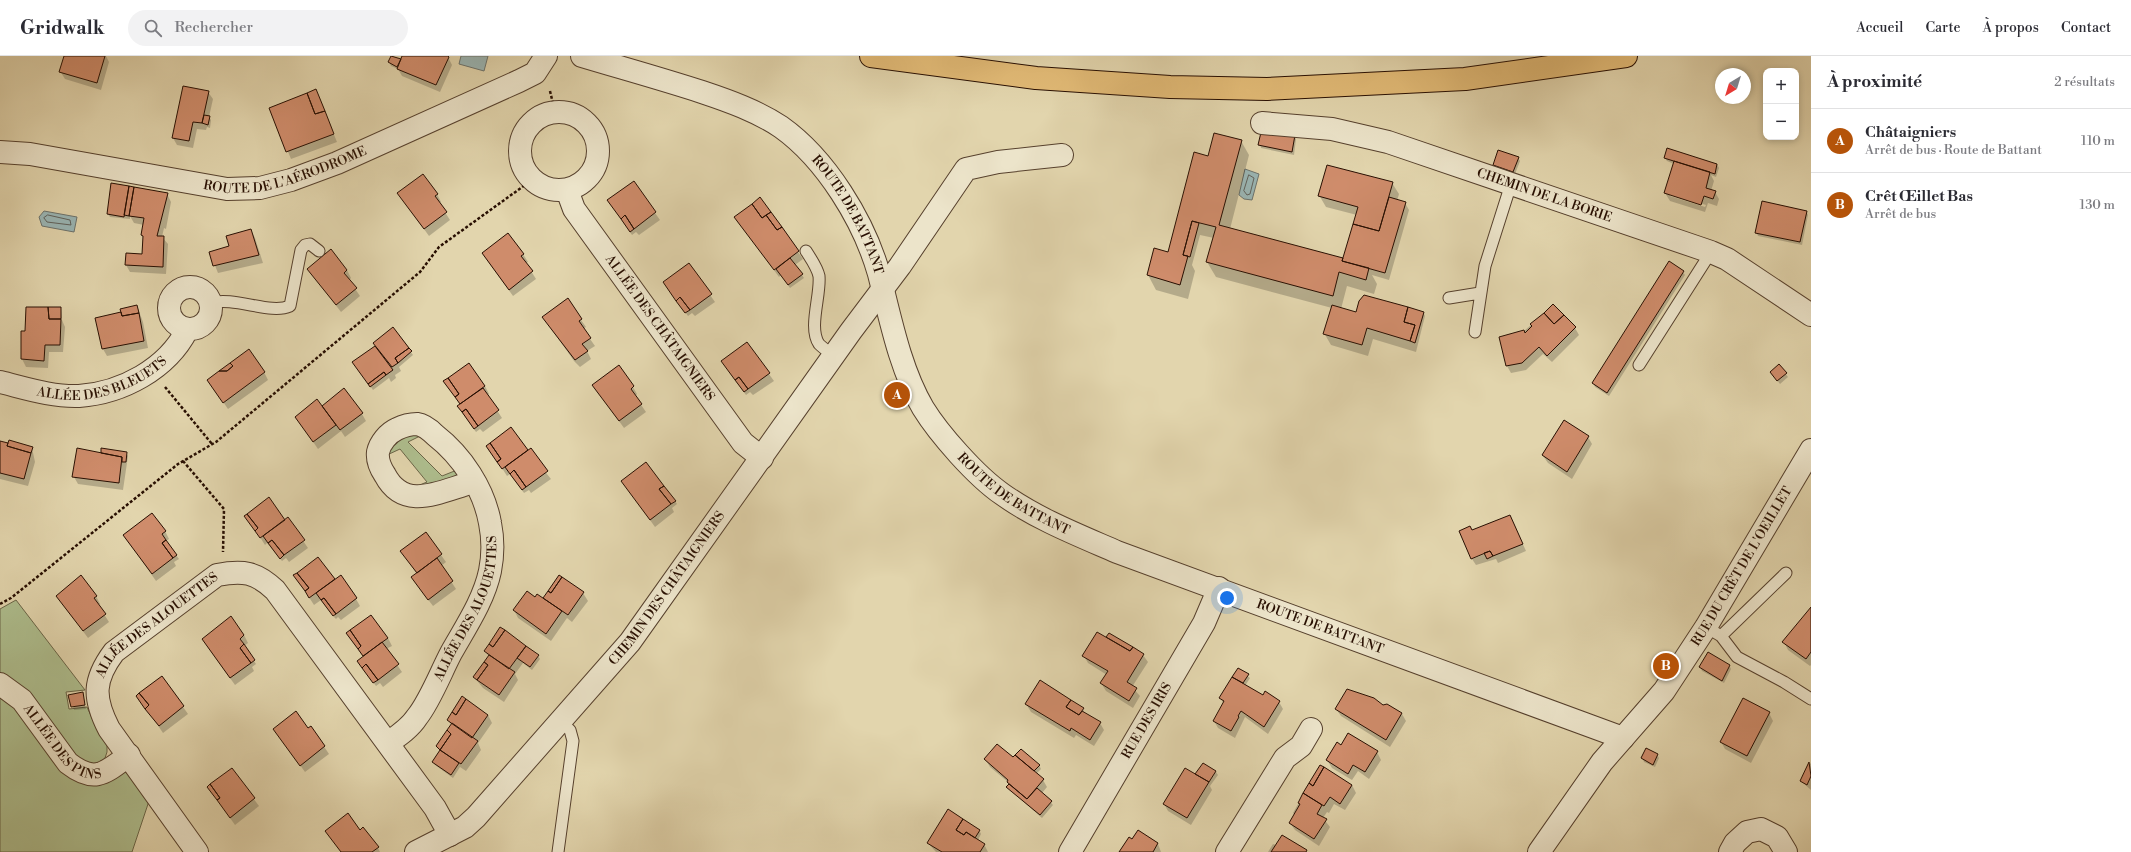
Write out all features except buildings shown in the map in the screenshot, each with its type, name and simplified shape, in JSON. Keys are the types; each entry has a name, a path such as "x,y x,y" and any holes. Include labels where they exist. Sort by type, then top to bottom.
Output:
{"highway":[{"path":"871,56 1036,78 1170,87 1267,90 1465,79 1626,56"}],"street":[{"name":"ROUTE DE L'AÉRODROME","path":"0,152 30,154 227,189 260,188 291,180 337,163 519,82 535,72 546,56"},
{"name":"ROUTE DE BATTANT","path":"582,56 739,105 781,127 814,157 842,192 864,230 900,353 923,407 957,453 1001,494 1054,524 1110,549 1623,738"},
{"path":"555,112 568,112 579,117 590,126 596,137 599,150 597,164 590,175 581,184 567,190 556,190 543,187 532,180 524,170 520,158 520,145 524,133 531,122 542,115 555,112"},
{"name":"CHEMIN DE LA BORIE","path":"1262,123 1305,126 1364,136 1711,252 1727,259 1811,315"},
{"name":"CHEMIN DES CHÂTAIGNIERS","path":"416,852 465,827 480,813 630,642 833,356 900,266 966,169 998,162 1062,155"},
{"name":"ALLÉE DES CHÂTAIGNIERS","path":"567,190 574,210 743,443 762,458"},
{"path":"192,287 203,292 210,303 209,316 206,322 201,326 187,330 174,323 168,309 173,296 185,288 192,287"},
{"name":"ALLÉE DES BLEUETS","path":"0,382 50,394 79,396 110,390 138,379 160,365 175,349 187,330"},
{"name":"RUE DU CRÊT DE L'OEILLET","path":"1539,852 1602,762 1714,632 1811,450"},
{"name":"ALLÉE DES ALOUETTES","path":"388,743 418,717 481,597 490,572 492,549 490,523 483,501 474,482"},
{"name":"ALLÉE DES ALOUETTES","path":"197,852 110,729 100,712 96,695 98,679 104,665 114,652 217,575 224,574 246,573 262,578 275,590 435,808 450,835"},
{"name":"RUE DES IRIS","path":"1070,852 1204,623 1219,588"},
{"name":"ALLÉE DES PINS","path":"0,684 22,700 68,763 78,771 88,776 98,775 129,755"},
{"path":"1227,852 1286,758 1301,746 1311,730"},
{"path":"1730,852 1735,844 1747,832 1761,829 1777,837 1786,852"}],"lane":[{"path":"1475,332 1485,266 1511,184"},
{"path":"210,303 221,301 279,308 290,306 301,250 305,245 310,244 319,251"},
{"path":"806,251 816,266 818,276 815,320 816,338 820,345 833,356"},
{"path":"1639,365 1711,252"},
{"path":"1449,298 1480,293"},
{"path":"1786,573 1714,632 1737,657 1784,682 1811,699"},
{"path":"558,852 573,741 570,730 560,722"}],"path":[{"path":"0,604 183,461 212,444 330,349 420,272 438,247 532,180"},
{"path":"162,384 212,444"},
{"path":"183,461 224,509 224,574"}],"green space":[{"path":"409,433 422,435 408,442 442,476 457,470 457,477 412,488 427,482 400,449 387,455 391,445"},
{"path":"16,600 85,690 66,692 69,709 87,707 97,729 107,743 105,758 98,763 90,765 75,757 21,686 0,673 0,609"},
{"path":"0,694 6,697 62,769 125,772 132,775 150,798 132,852 0,852"}],"water":[{"path":"461,56 488,56 484,71 459,64"},
{"path":"1245,169 1259,174 1252,200 1244,199 1239,195"},
{"path":"44,211 77,217 74,232 42,226 39,217"}],"place":[{"name":"Châtaigniers","path":"897,395"},
{"name":"Crêt Œillet Bas","path":"1666,666"}]}
